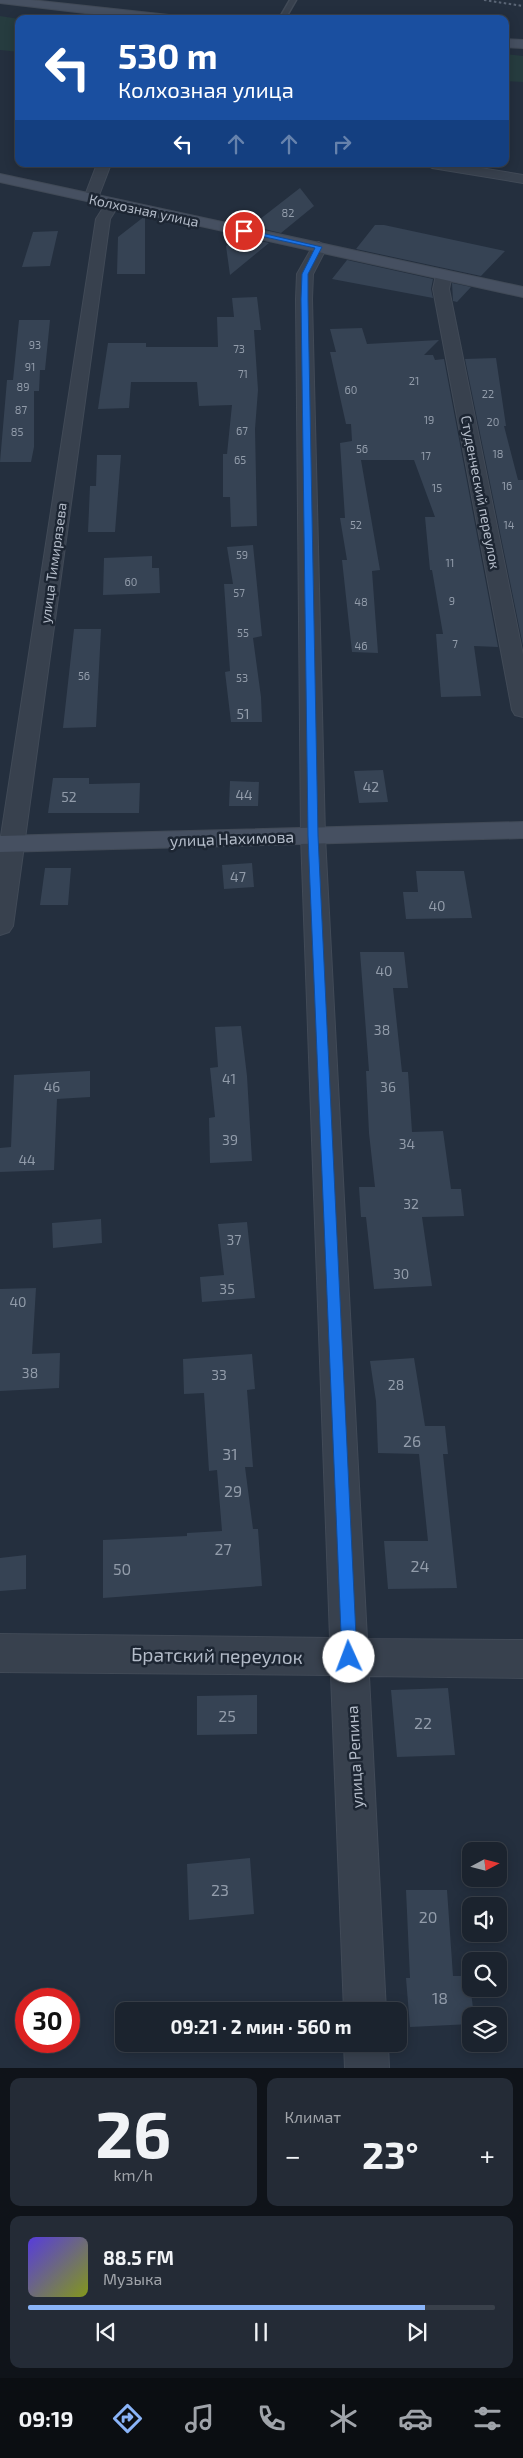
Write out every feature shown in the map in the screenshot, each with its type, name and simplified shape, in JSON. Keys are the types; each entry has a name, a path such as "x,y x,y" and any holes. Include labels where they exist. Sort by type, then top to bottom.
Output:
{"main road":[{"path":"0,0 133,15"},
{"path":"509,43 523,44"},
{"name":"Колхозная улица","path":"0,178 523,292"},
{"name":"улица Нахимова","path":"6,844 523,830"}],"street":[{"path":"91,198 103,167"},
{"path":"450,167 523,179"},
{"name":"улица Тимирязева","path":"0,926 6,844 103,219 114,203"},
{"name":"улица Репина","path":"319,247 305,274 304,299 313,836 365,2002"},
{"name":"Студенческий переулок","path":"444,275 441,289 523,710"},
{"name":"Братский переулок","path":"0,1653 523,1659"},
{"path":"367,2052 368,2068"}],"lane":[{"path":"284,15 293,0"}],"green space":[{"path":"0,16 15,18 15,52 0,50"},
{"path":"509,54 523,56 523,82 509,81"}],"building":[{"path":"300,188 314,206 281,233 251,226"},
{"path":"145,216 145,274 117,274 118,237"},
{"path":"375,225 384,225 505,251 481,276 356,249"},
{"path":"58,231 50,266 22,267 33,232"},
{"path":"238,236 269,243 230,275 226,246"},
{"path":"347,260 433,279 431,289 433,298 332,279"},
{"path":"452,283 471,287 457,302 453,301"},
{"path":"257,297 261,330 254,330 258,390 255,429 257,526 231,527 230,497 223,497 223,454 227,454 232,405 199,406 197,382 131,382 129,408 98,409 108,343 146,343 146,347 218,347 217,317 234,317 232,298"},
{"path":"19,320 50,320 45,370 40,370 39,391 34,391 34,447 31,462 0,462 7,380 13,380"},
{"path":"362,328 367,344 439,340 424,355 433,355 435,360 444,359 498,647 474,646 481,696 441,697 436,634 443,634 432,570 430,570 425,517 435,517 414,460 361,460 380,570 372,571 378,653 352,652 342,560 347,560 340,518 345,518 340,443 352,441 351,424 346,424 330,352 336,352 330,329"},
{"path":"496,358 506,426 504,426 518,480 523,480 523,646 465,359"},
{"path":"97,455 121,455 115,532 88,532 90,486 96,486"},
{"path":"253,545 262,636 253,638 261,697 262,722 231,722 225,672 230,671 224,584 233,584 227,547"},
{"path":"152,556 152,568 159,568 160,593 103,595 104,558"},
{"path":"74,629 101,629 96,727 63,728"},
{"path":"383,770 388,802 359,803 354,771"},
{"path":"53,778 89,778 89,784 140,783 139,813 48,813"},
{"path":"230,781 259,782 258,806 229,806"},
{"path":"252,863 254,887 224,889 222,865"},
{"path":"45,868 71,868 68,905 40,905"},
{"path":"416,871 464,871 472,918 406,919 403,892 418,892"},
{"path":"360,952 404,952 408,988 393,988 402,1072 408,1072 412,1132 443,1131 451,1189 461,1189 464,1216 422,1217 432,1286 374,1289 366,1217 361,1217 359,1187 375,1187 369,1133 366,1071 369,1071"},
{"path":"241,1026 247,1076 252,1161 210,1163 209,1118 215,1117 210,1068 218,1067 215,1027"},
{"path":"90,1071 90,1097 57,1099 54,1170 0,1172 0,1148 11,1147 14,1075"},
{"path":"101,1219 102,1243 53,1248 52,1223"},
{"path":"247,1222 255,1298 202,1302 200,1277 224,1275 218,1224"},
{"path":"36,1288 32,1354 60,1353 59,1388 0,1391 0,1289"},
{"path":"252,1354 255,1389 247,1390 253,1467 245,1467 253,1529 258,1529 262,1586 103,1598 103,1540 187,1536 187,1533 222,1531 217,1470 209,1471 204,1393 184,1394 183,1359"},
{"path":"414,1358 425,1426 445,1426 448,1454 443,1454 457,1588 388,1589 384,1541 428,1541 419,1454 378,1453 376,1401 370,1361"},
{"path":"26,1555 26,1589 0,1591 0,1558"},
{"path":"448,1688 455,1755 397,1757 391,1690"},
{"path":"257,1695 257,1734 197,1735 197,1696"},
{"path":"250,1858 254,1914 189,1920 187,1864"},
{"path":"406,1890 447,1890 453,1976 462,1976 462,1997 472,1997 473,2007 462,2007 462,2024 410,2027 406,1978 410,1978"}],"railway":[{"path":"484,0 523,6"}],"route":[{"path":"244,231 319,247 309,262 305,274 304,299 313,836 349,1657"}]}
